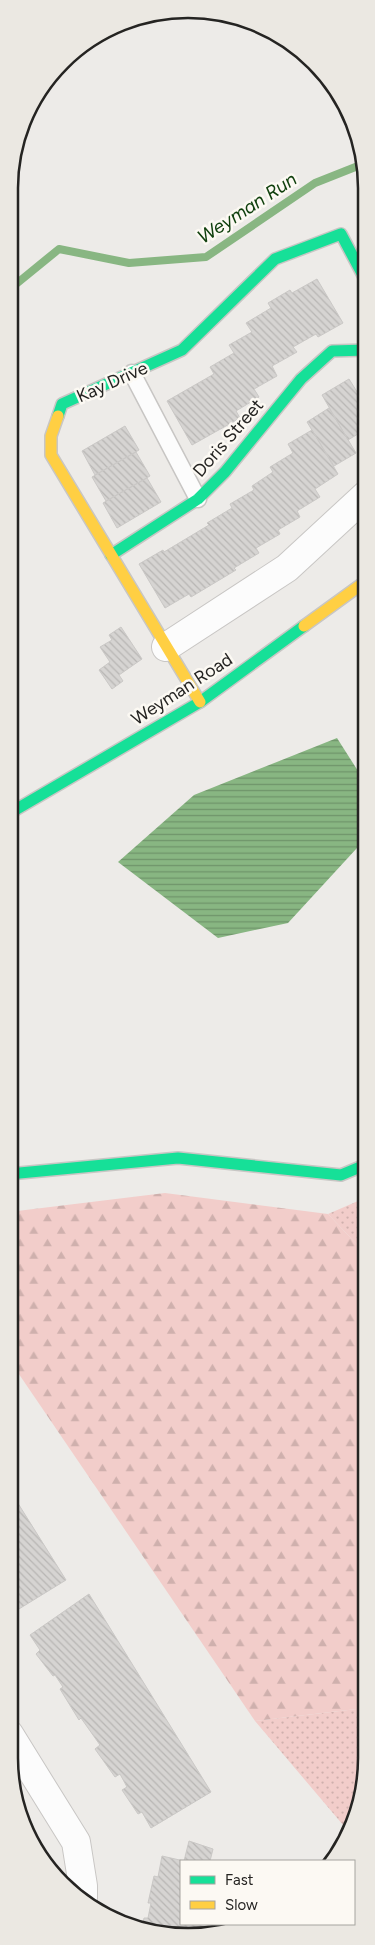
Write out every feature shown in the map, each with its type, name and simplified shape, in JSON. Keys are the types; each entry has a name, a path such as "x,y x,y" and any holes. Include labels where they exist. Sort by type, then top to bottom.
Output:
{"street":[{"name":"Kay Drive","path":"200,702 51,455 51,436 62,404 182,350 275,259 341,234 357,264"},
{"name":"Doris Street","path":"111,555 198,499 225,472 302,379 332,351 357,350"},
{"path":"166,647 287,568 357,503"},
{"name":"Weyman Road","path":"18,807 200,702 357,587"},
{"path":"18,1173 178,1158 341,1175 358,1168"},
{"path":"18,1749 76,1842 83,1891"}],"lane":[{"path":"132,373 198,499"}],"green space":[{"path":"165,1193 328,1214 358,1245 358,1709 255,1721 18,1373 18,1211"},
{"path":"358,1201 358,1245 328,1214"},
{"path":"358,1709 356,1780 343,1825 255,1721"}],"shaded area":[{"path":"337,738 357,770 357,848 288,923 218,938 118,862 194,795"}],"building":[{"path":"317,279 343,323 318,337 316,334 293,347 297,352 272,366 277,376 254,389 259,397 236,411 240,418 192,445 167,401 214,374 210,367 234,353 229,345 252,332 246,323 271,308 268,303 290,290 292,293"},
{"path":"349,379 357,392 357,434 348,440 322,395"},
{"path":"329,408 356,453 334,466 307,422"},
{"path":"125,426 139,450 95,475 82,451"},
{"path":"312,430 338,474 315,489 320,497 297,511 300,517 278,530 280,534 256,548 259,553 234,568 236,570 191,597 189,594 165,608 139,564 163,550 164,552 209,525 207,523 232,508 230,504 254,490 252,486 273,472 270,467 293,453 288,444"},
{"path":"136,452 150,476 106,501 92,477"},
{"path":"147,478 161,502 117,528 103,503"},
{"path":"121,627 142,659 119,675 123,681 112,689 99,670 110,662 100,647 112,640 109,635"},
{"path":"18,1503 66,1580 18,1610"},
{"path":"89,1594 211,1792 151,1828 142,1812 138,1814 122,1790 127,1787 120,1774 115,1777 95,1749 100,1745 81,1718 79,1720 60,1689 63,1687 55,1675 53,1676 36,1654 40,1650 30,1635"},
{"path":"189,1841 213,1849 210,1860 184,1860"},
{"path":"162,1856 180,1860 180,1925 216,1925 176,1927 143,1922 144,1918 148,1918 151,1903 148,1903 154,1876 158,1877"}],"waterway":[{"name":"Weyman Run","path":"18,282 59,249 129,263 206,257 315,183 356,167"}],"traffic: fast":[{"path":"58,416 62,404 182,350 275,259 341,234 357,264"},
{"path":"111,555 198,499 225,472 301,379 332,351 357,350"},
{"path":"18,808 200,702 304,626"},
{"path":"18,1173 178,1158 341,1175 358,1168"}],"traffic: slow":[{"path":"58,416 51,436 51,455 200,702"},
{"path":"304,626 357,587"}]}
